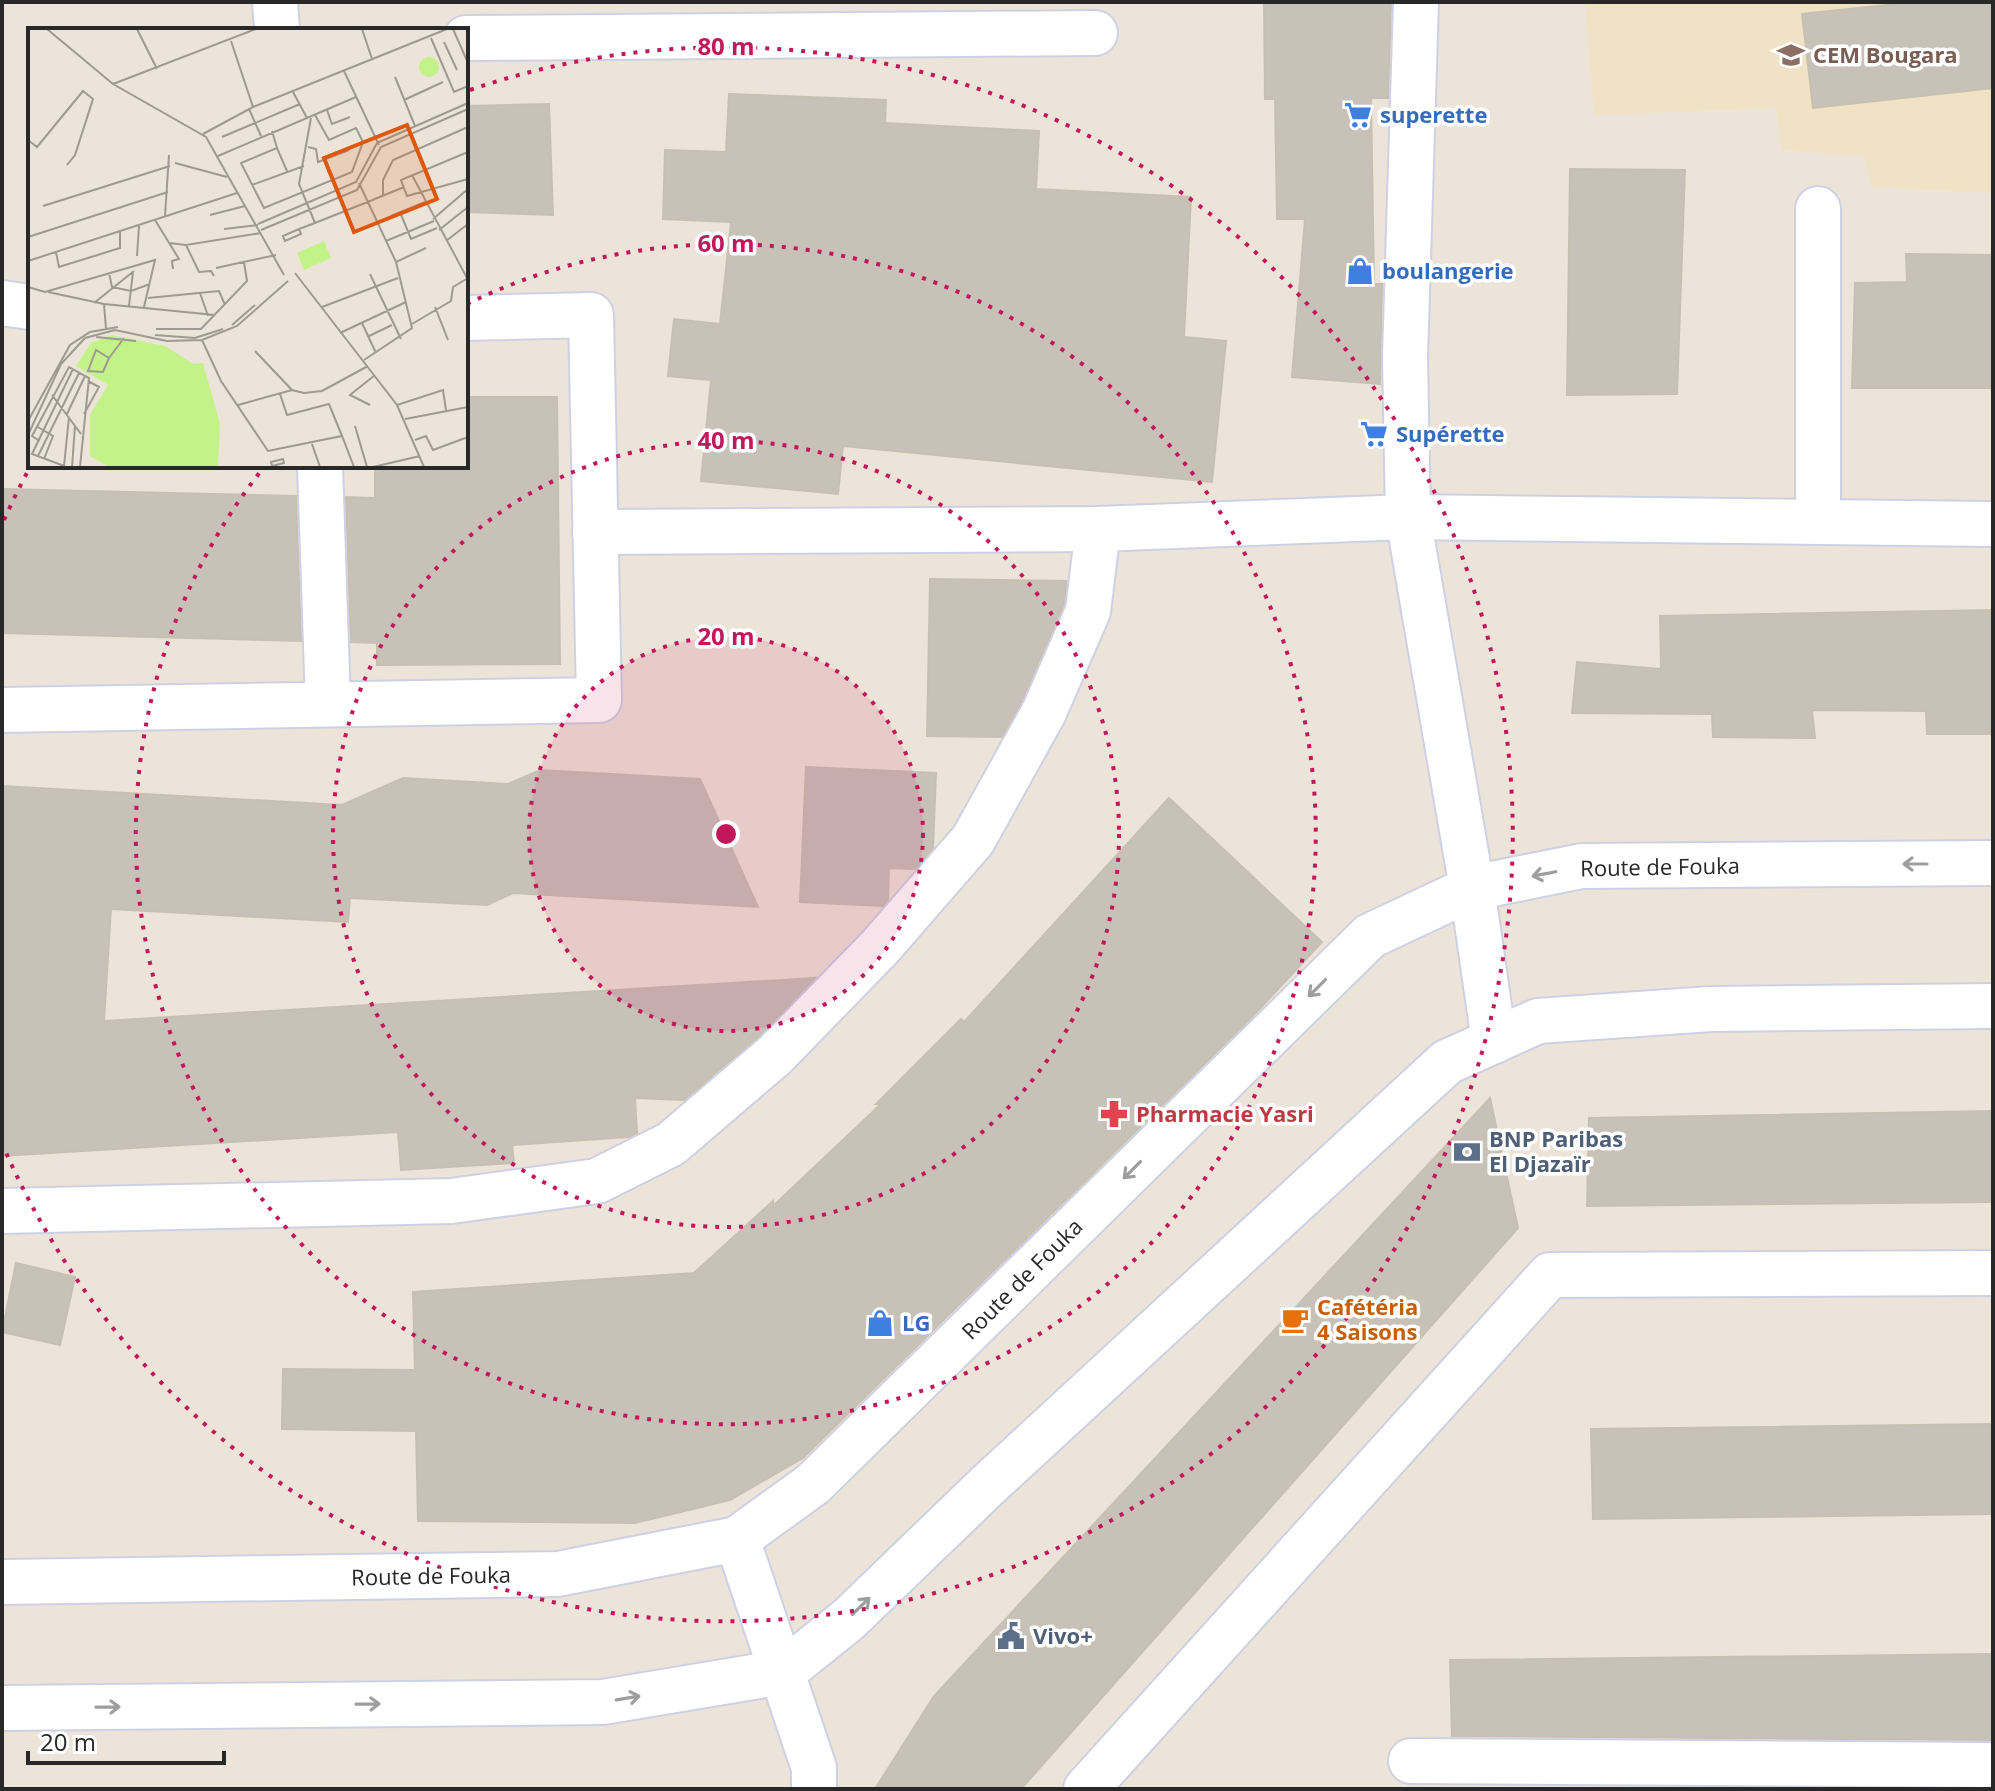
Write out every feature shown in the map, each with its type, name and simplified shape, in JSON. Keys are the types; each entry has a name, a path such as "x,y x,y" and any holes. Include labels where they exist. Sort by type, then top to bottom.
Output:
{"street":[{"path":"275,2 277,28"},
{"path":"1416,2 1405,357 1408,517 1472,888 1494,1041"},
{"path":"468,38 881,19 1095,33"},
{"path":"1818,209 1818,522"},
{"path":"2,303 28,307"},
{"path":"2,710 599,700 591,315 468,318"},
{"path":"320,468 328,704"},
{"path":"595,532 1098,529 1408,517 1993,524"},
{"path":"2,1211 451,1201 597,1181 671,1144 775,1055 880,947 973,840 1044,712 1088,611 1098,529"},
{"name":"Route de Fouka","path":"2,1582 558,1574 737,1539 813,1484 1370,936 1472,888 1582,866 1993,863"},
{"path":"2,1708 603,1702 783,1672 849,1619 987,1486 1447,1062 1538,1021 1695,1010 1993,1006"},
{"path":"1086,1789 1550,1275 1993,1273"},
{"path":"737,1539 814,1768 814,1789"},
{"path":"1411,1761 1993,1765"}],"shaded area":[{"name":"CEM Bougara","path":"1585,2 1993,2 1993,193 1872,187 1863,156 1782,150 1776,108 1594,115"}],"building":[{"path":"1264,2 1391,2 1388,98 1371,98 1374,284 1382,284 1380,384 1292,377 1305,219 1277,219 1275,99 1265,99"},
{"path":"1915,2 1993,2 1993,88 1813,108 1802,14"},
{"path":"729,94 886,100 885,123 1039,131 1036,189 1191,197 1184,337 1226,341 1212,482 843,446 838,494 701,481 711,380 668,376 674,319 720,324 731,222 663,219 665,150 726,152"},
{"path":"549,104 553,215 468,212 468,106"},
{"path":"1570,169 1685,170 1677,394 1567,395"},
{"path":"1906,254 1993,255 1993,388 1852,388 1855,283 1907,282"},
{"path":"468,397 557,397 560,664 377,665 377,643 351,642 346,497 375,498 375,468 468,468"},
{"path":"2,489 296,496 301,641 2,633"},
{"path":"930,579 1067,581 1064,604 1022,701 1002,737 927,736"},
{"path":"1993,610 1993,734 1927,734 1926,711 1812,710 1815,738 1713,737 1712,714 1572,713 1577,662 1661,669 1660,616"},
{"path":"806,767 936,773 933,848 915,869 889,868 888,899 883,906 800,902"},
{"path":"540,770 700,779 758,907 513,893 487,905 350,898 348,922 111,909 104,1021 815,978 758,1037 684,1100 635,1098 637,1133 629,1137 512,1145 514,1163 401,1170 398,1132 2,1156 2,786 342,805 403,778 508,784"},
{"path":"1169,798 1322,942 1252,1017 803,1458 730,1500 635,1523 418,1521 416,1431 282,1429 283,1369 415,1370 413,1292 694,1273 773,1201 773,1206 881,1104 876,1104 961,1019 964,1022"},
{"path":"1490,1098 1518,1228 1021,1789 875,1789 934,1696"},
{"path":"1993,1111 1993,1202 1587,1206 1589,1118"},
{"path":"16,1263 75,1277 60,1345 2,1332"},
{"path":"1993,1424 1993,1514 1593,1519 1591,1429"},
{"path":"1993,1654 1993,1740 1452,1736 1450,1660"}],"place":[{"name":"CEM Bougara","path":"1791,55"},
{"name":"superette","path":"1358,115"},
{"name":"boulangerie","path":"1360,271"},
{"name":"Supérette","path":"1374,434"},
{"name":"Pharmacie Yasri","path":"1114,1114"},
{"name":"BNP Paribas El Djazaïr","path":"1467,1152"},
{"name":"Cafétéria 4 Saisons","path":"1295,1320"},
{"name":"LG","path":"880,1323"},
{"name":"Vivo+","path":"1011,1636"}]}
